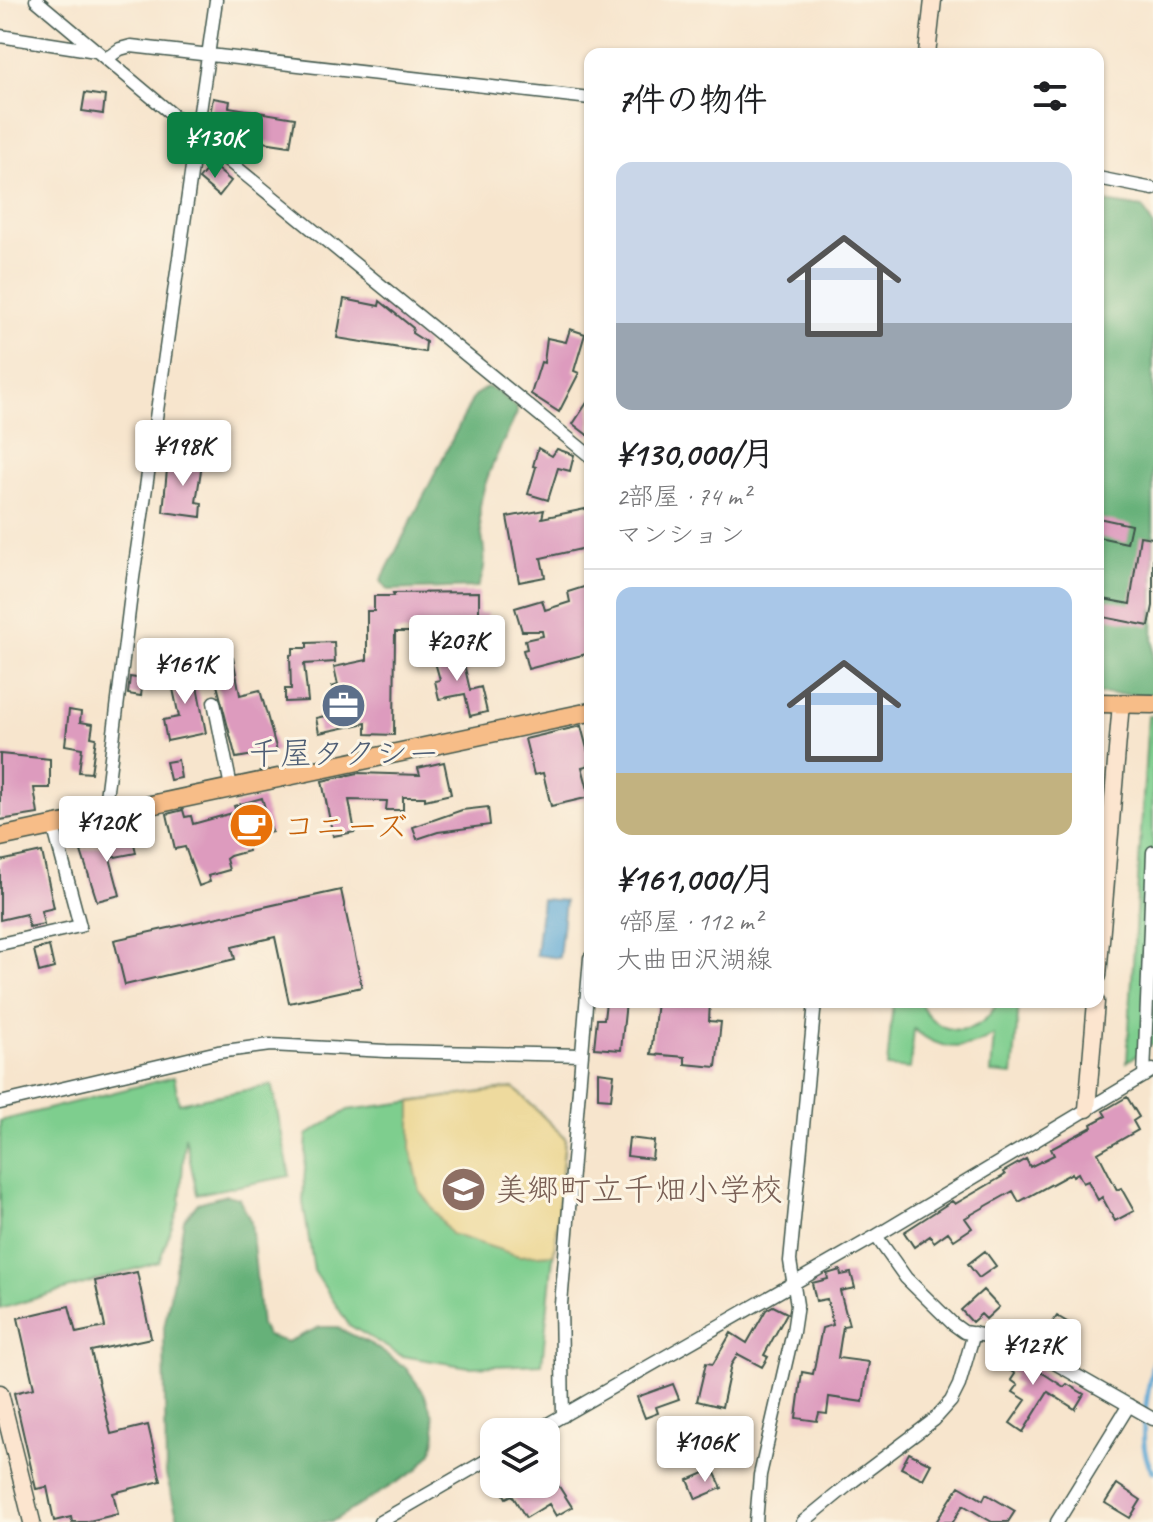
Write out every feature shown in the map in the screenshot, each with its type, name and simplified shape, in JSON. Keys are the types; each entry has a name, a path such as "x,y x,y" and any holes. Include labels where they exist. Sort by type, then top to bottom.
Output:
{"main road":[{"path":"1104,703 1153,704"},
{"path":"0,837 231,787 584,718"}],"street":[{"path":"36,0 584,451"},
{"path":"104,814 133,578 216,0"},
{"path":"928,48 933,0"},
{"path":"0,36 101,55 131,46 584,97"},
{"path":"1104,179 1153,189"},
{"path":"214,702 231,787"},
{"path":"1104,905 1121,703"},
{"path":"0,944 80,926 53,825"},
{"path":"559,1418 876,1236 1149,1073 1153,852"},
{"path":"563,1416 561,1304 586,1008"},
{"path":"756,1522 760,1475 797,1305 790,1261 814,1008"},
{"path":"1087,1109 1095,1008"},
{"path":"0,1103 218,1052 270,1045 582,1055"},
{"path":"876,1236 906,1278 964,1332 1016,1341 1151,1418"},
{"path":"803,1522 934,1420 951,1401 959,1385 974,1333"},
{"path":"0,1393 32,1522"},
{"path":"1057,1522 1129,1405"},
{"path":"380,1522 480,1464"}],"green space":[{"path":"1104,202 1143,208 1153,226 1153,695 1104,694"},
{"path":"487,387 497,391 517,408 517,413 482,495 480,517 484,565 478,587 388,590 381,581 474,396"},
{"path":"1148,716 1153,716 1153,1043 1127,1062"},
{"path":"892,1008 924,1008 936,1023 958,1030 981,1023 994,1008 1019,1008 1013,1075 991,1073 994,1035 984,1041 953,1047 933,1042 914,1029 910,1069 887,1067"},
{"path":"174,1077 179,1103 272,1085 290,1176 197,1194 185,1136 180,1204 159,1262 0,1309 0,1121"},
{"path":"514,1088 565,1138 542,1364 469,1367 402,1356 349,1325 314,1271 303,1202 307,1135 348,1110"},
{"path":"226,1195 239,1198 251,1222 261,1326 267,1336 287,1342 320,1327 336,1327 371,1344 405,1367 424,1393 433,1416 436,1433 432,1453 417,1470 331,1522 179,1522 166,1475 164,1328 184,1220 198,1203"}],"sand":[{"path":"514,1088 565,1138 554,1254 519,1256 451,1234 420,1191 411,1148 411,1102"}],"water":[{"path":"542,899 565,901 559,958 536,955"}],"building":[{"path":"85,93 105,96 103,114 82,111"},
{"path":"213,98 230,101 229,107 295,118 290,146 243,139 242,149 228,146 231,129 208,125"},
{"path":"211,164 231,181 219,196 199,179"},
{"path":"344,299 379,306 380,301 413,328 412,333 426,342 425,352 337,338"},
{"path":"570,329 584,334 574,371 579,373 559,412 531,394 541,362 544,363 547,338 566,342"},
{"path":"584,407 584,432 573,424"},
{"path":"538,448 552,456 557,449 574,455 570,471 558,468 548,500 528,494"},
{"path":"168,459 202,464 196,502 202,503 201,517 163,512"},
{"path":"584,509 584,548 541,558 545,577 519,582 507,517 544,510 542,518"},
{"path":"1104,519 1131,525 1127,543 1104,538"},
{"path":"1140,536 1153,538 1153,606 1149,626 1104,617 1104,599 1130,604"},
{"path":"584,587 584,655 528,669 523,650 527,649 525,640 543,636 542,631 522,631 515,608 542,600 545,610 570,602 568,592"},
{"path":"479,592 479,613 487,613 488,632 395,632 394,735 366,734 366,723 319,733 316,718 338,713 332,687 338,685 334,667 367,660 367,611 374,611 374,596"},
{"path":"334,642 335,662 304,664 308,701 285,702 285,689 291,689 290,655 293,648 307,648 307,643"},
{"path":"446,652 448,659 462,655 470,690 481,687 487,712 470,716 465,694 439,699 435,681 440,680 433,655"},
{"path":"233,658 240,695 260,690 277,751 236,758 211,662"},
{"path":"193,665 206,733 167,741 163,720 179,717 169,670"},
{"path":"130,677 143,679 141,696 128,694"},
{"path":"69,710 81,712 80,722 93,724 91,737 96,738 91,773 79,772 82,748 65,745"},
{"path":"581,726 584,737 584,798 551,806 543,773 534,775 525,739"},
{"path":"0,754 50,759 50,788 34,788 38,814 0,820"},
{"path":"178,760 181,778 170,780 166,762"},
{"path":"444,762 451,794 425,800 425,797 403,797 403,810 386,810 387,801 349,800 355,832 333,836 322,781 358,773 420,775 418,768"},
{"path":"262,798 272,832 245,839 248,851 230,856 226,859 229,870 208,876 210,882 199,886 185,847 175,849 167,814 183,810 185,817 191,816 193,824 236,812 234,806"},
{"path":"488,807 490,825 438,832 417,839 413,827 462,810"},
{"path":"131,829 136,853 110,858 120,895 97,901 81,851 118,841 116,832"},
{"path":"42,852 54,908 41,911 44,924 29,927 26,914 0,920 0,861"},
{"path":"341,890 362,987 289,1003 275,937 232,947 235,959 125,985 114,940"},
{"path":"49,946 54,968 39,972 34,950"},
{"path":"605,1008 625,1008 621,1050 594,1048 597,1019 604,1019"},
{"path":"656,1008 710,1008 709,1021 721,1022 716,1067 685,1064 685,1057 651,1054"},
{"path":"598,1072 614,1074 611,1099 598,1098"},
{"path":"1127,1097 1139,1117 1133,1121 1138,1130 1098,1153 1117,1190 1121,1188 1134,1211 1115,1221 1102,1197 1098,1200 1088,1181 1083,1183 1078,1173 1073,1176 1072,1173 1019,1202 1013,1191 965,1218 972,1228 954,1240 948,1232 934,1242 930,1236 914,1247 904,1232 952,1201 955,1204 1005,1175 1003,1172 1026,1159 1030,1167 1054,1155 1051,1149 1092,1127 1091,1124 1106,1116 1103,1111"},
{"path":"629,1138 654,1141 652,1159 627,1156"},
{"path":"985,1251 996,1266 979,1278 968,1264"},
{"path":"840,1270 841,1275 851,1273 855,1288 840,1291 849,1325 843,1326 838,1358 869,1362 863,1402 829,1397 827,1414 819,1413 817,1421 796,1418 802,1372 813,1374 822,1328 833,1325 827,1299 816,1301 812,1283 828,1279 827,1274"},
{"path":"137,1272 151,1338 91,1351 111,1434 148,1425 161,1481 113,1493 118,1514 85,1522 72,1522 71,1517 54,1521 47,1487 36,1489 14,1393 34,1388 18,1318 69,1306 76,1333 105,1327 95,1281"},
{"path":"983,1290 999,1307 986,1319 981,1314 972,1322 961,1310"},
{"path":"773,1306 787,1313 764,1355 768,1357 762,1367 738,1354 731,1365 722,1407 697,1401 706,1363 713,1364 731,1333 747,1343 766,1310"},
{"path":"1057,1316 1074,1326 1063,1342 1047,1331"},
{"path":"999,1347 1015,1355 1017,1352 1029,1359 1029,1364 1064,1387 1067,1384 1084,1394 1075,1409 1048,1392 1023,1432 1010,1423 1026,1400 1013,1392 1018,1385 1011,1380 1015,1374 992,1357"},
{"path":"673,1384 679,1399 656,1407 658,1413 645,1418 637,1397"},
{"path":"909,1453 931,1464 923,1479 901,1468"},
{"path":"713,1469 722,1488 696,1499 688,1480"},
{"path":"1117,1484 1141,1500 1130,1518 1105,1503"},
{"path":"959,1486 983,1500 986,1494 1015,1511 1008,1522 992,1522 963,1505 953,1522 936,1522"},
{"path":"560,1488 572,1507 556,1516 549,1504 526,1518 514,1498 560,1498"}],"waterway":[{"path":"1153,1361 1144,1433 1144,1448 1153,1471"}],"place":[{"name":"千屋タクシー","path":"344,706"},
{"name":"コニーズ","path":"252,826"},
{"name":"美郷町立千畑小学校","path":"464,1189"}]}
